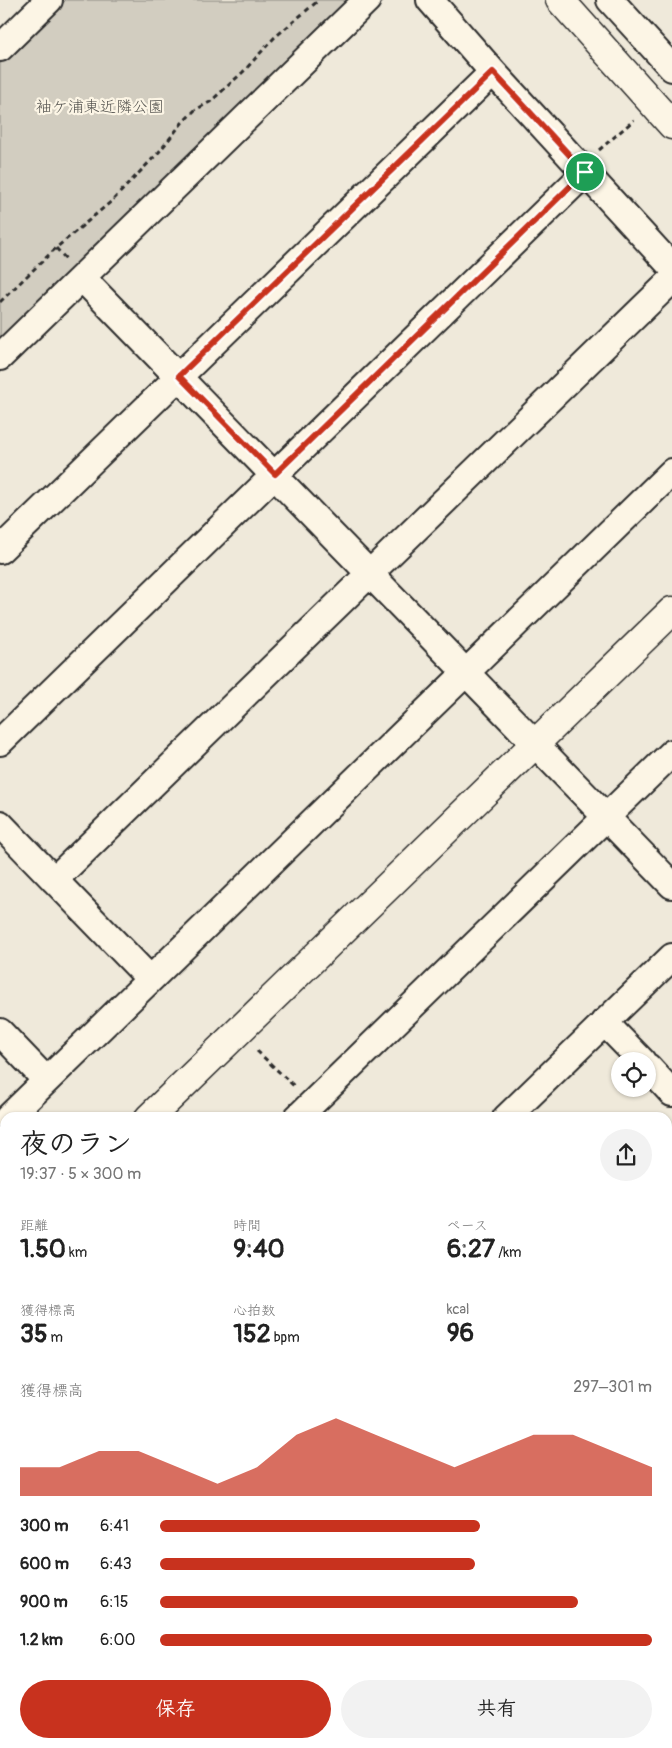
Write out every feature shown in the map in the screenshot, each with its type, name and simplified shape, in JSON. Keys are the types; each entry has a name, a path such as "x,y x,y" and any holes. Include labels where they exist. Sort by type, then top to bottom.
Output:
{"street":[{"path":"0,48 49,0"},
{"path":"0,357 368,0"},
{"path":"430,0 493,72 672,267"},
{"path":"560,0 672,125"},
{"path":"610,0 669,59"},
{"path":"0,550 493,72"},
{"path":"0,742 583,170"},
{"path":"82,278 275,474 535,746 672,885"},
{"path":"54,880 672,280"},
{"path":"14,1112 464,672 672,472"},
{"path":"158,1112 672,611"},
{"path":"304,1110 672,753"},
{"path":"0,824 150,979"},
{"path":"512,1112 672,957"},
{"path":"604,1022 633,1052"},
{"path":"0,1032 46,1080"},
{"path":"656,1076 672,1093"}],"path":[{"path":"0,302 56,248 113,200 159,152 195,110 210,102 243,72 274,38 319,0"},
{"path":"583,170 638,116"},
{"path":"251,1045 304,1110"}],"green space":[{"name":"袖ケ浦東近隣公園","path":"66,0 353,0 0,343 0,64"}],"route":[{"path":"493,72 585,172 275,474 179,376 493,72"}]}
